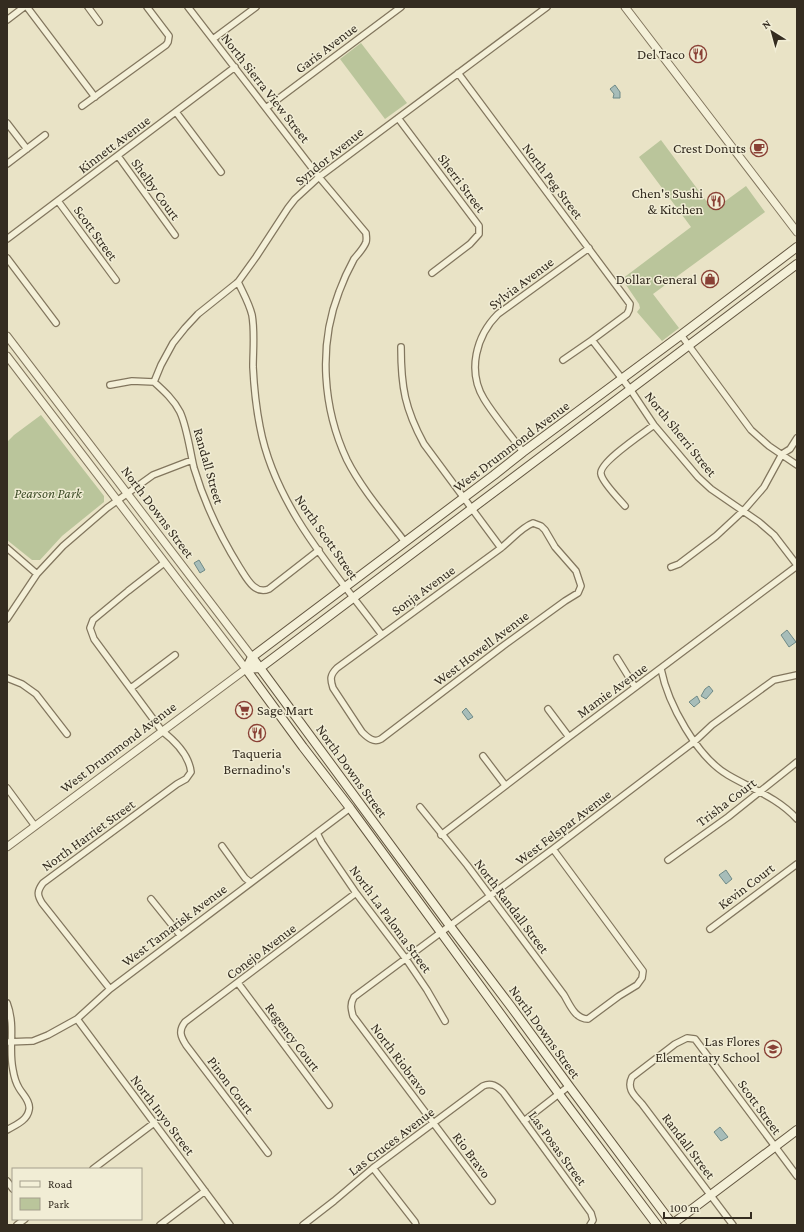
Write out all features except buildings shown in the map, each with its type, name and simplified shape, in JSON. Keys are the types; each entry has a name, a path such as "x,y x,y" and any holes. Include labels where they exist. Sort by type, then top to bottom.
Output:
{"main road":[{"name":"West Drummond Avenue","path":"246,669 252,657 797,247"},
{"path":"630,389 797,264"},
{"name":"West Drummond Avenue","path":"260,668 630,389"},
{"name":"North Downs Street","path":"252,657 673,1225"},
{"path":"246,669 260,668"},
{"name":"North Downs Street","path":"246,669 442,932 559,1094 657,1225"},
{"path":"673,1225 797,1130"}],"street":[{"path":"7,20 25,7 95,97"},
{"path":"88,7 99,22"},
{"path":"82,106 166,45 168,42 169,36 147,7"},
{"name":"North Sierra View Street","path":"188,7 319,177 366,233 366,240 347,272 330,320 327,341 326,369 328,400 338,437 358,479 405,542"},
{"path":"213,39 256,7"},
{"name":"Garis Avenue","path":"266,108 401,7"},
{"name":"Syndor Avenue","path":"154,382 173,343 198,314 238,282 295,199 319,177 547,7"},
{"path":"625,7 797,232"},
{"name":"Kinnett Avenue","path":"7,239 234,68"},
{"name":"North Peg Street","path":"458,74 629,302 630,307 627,314 592,340"},
{"path":"176,112 221,172"},
{"name":"Sherri Street","path":"398,118 480,226 479,234 470,244 432,273"},
{"path":"7,123 27,149"},
{"path":"7,164 45,135"},
{"name":"Shelby Court","path":"118,156 175,235"},
{"name":"Scott Street","path":"58,201 116,280"},
{"name":"Sylvia Avenue","path":"523,452 484,399 478,386 475,366 478,345 483,332 498,314 589,248"},
{"path":"7,258 56,323"},
{"name":"North Scott Street","path":"238,282 248,303 252,316 255,399 260,429 268,458 279,486 293,513 382,635"},
{"path":"681,335 751,430 769,446 797,465"},
{"name":"North Downs Street","path":"7,336 252,657"},
{"path":"563,360 592,340"},
{"name":"North Sherri Street","path":"592,340 630,389 654,425 698,477 711,489 744,510 774,535 797,565"},
{"path":"401,347 403,386 409,413 424,444 502,548"},
{"name":"North Downs Street","path":"7,356 246,669"},
{"path":"110,385 132,381 154,382"},
{"name":"Randall Street","path":"154,382 178,407 184,423 192,460 208,509 227,547 251,584 257,589 266,590 319,550"},
{"path":"625,506 608,486 601,474 601,469 609,460 654,425"},
{"path":"671,567 679,564 716,536 744,510 764,487 782,454 790,449 797,438"},
{"path":"7,619 36,574 63,546 117,500 153,475 192,460"},
{"name":"Sonja Avenue","path":"330,677 337,668 502,548 524,528 531,524 537,524 545,530 555,547 576,571 581,582"},
{"path":"7,548 36,574"},
{"path":"162,731 92,634 90,628 93,620 164,563"},
{"name":"Mamie Avenue","path":"441,835 797,565"},
{"name":"West Howell Avenue","path":"330,677 332,688 362,732 368,738 378,741 509,642 578,593 581,582"},
{"path":"131,688 175,655"},
{"path":"617,658 635,687"},
{"name":"West Drummond Avenue","path":"7,847 246,669"},
{"path":"661,669 671,702 680,721 709,760 726,774 777,801 797,819"},
{"name":"West Felspar Avenue","path":"351,1008 351,1002 354,997 553,850 695,741 712,725 774,680 797,675"},
{"path":"7,678 22,684 36,694 67,734"},
{"path":"548,709 569,737"},
{"name":"North Harriet Street","path":"110,989 42,903 38,896 38,890 43,883 177,784 186,779 191,772 190,763 173,740 162,731"},
{"path":"483,756 505,785"},
{"name":"Trisha Court","path":"668,860 728,816 797,762"},
{"path":"7,788 35,826"},
{"name":"North Randall Street","path":"420,807 441,835 467,865 564,995 573,1011 580,1017 588,1019 619,996 637,985 642,978 643,971 553,850"},
{"name":"West Tamarisk Avenue","path":"9,1042 24,1042 39,1039 77,1019 110,989 350,808"},
{"name":"North La Paloma Street","path":"317,833 322,843 356,892 427,990 444,1021"},
{"path":"222,846 245,878 250,882"},
{"name":"Kevin Court","path":"710,929 797,864"},
{"name":"Conejo Avenue","path":"181,1029 185,1022 356,892"},
{"path":"151,899 180,935"},
{"name":"Regency Court","path":"238,983 329,1105"},
{"path":"7,1003 11,1017 9,1042 13,1070 19,1088 29,1106 29,1112 25,1118 7,1130"},
{"name":"North Riobravo","path":"351,1008 353,1016 434,1123"},
{"name":"North Inyo Street","path":"77,1019 230,1225"},
{"name":"Pinon Court","path":"181,1029 181,1037 186,1045 268,1153"},
{"name":"Scott Street","path":"630,1082 635,1074 675,1044 687,1038 695,1039 797,1176"},
{"name":"Randall Street","path":"630,1082 632,1092 733,1225"},
{"name":"Las Cruces Avenue","path":"303,1225 373,1168 483,1086 489,1084 497,1087"},
{"path":"524,1121 569,1086"},
{"name":"Las Posas Street","path":"497,1087 503,1092 591,1213 593,1220 590,1225"},
{"path":"94,1168 154,1123"},
{"name":"Rio Bravo","path":"434,1123 492,1201"},
{"path":"373,1168 416,1225"},
{"path":"160,1225 205,1192"}],"green space":[{"path":"361,43 407,103 385,119 340,59"},
{"path":"661,140 713,210 746,186 765,212 653,294 679,328 662,341 637,312 640,308 639,304 622,279 691,227 639,157"},
{"name":"Pearson Park","path":"41,415 104,496 104,502 62,536 40,560 32,560 7,540 7,442"}],"water":[{"path":"615,85 620,92 620,98 613,98 614,94 610,89"},
{"path":"199,560 205,570 200,573 194,563"},
{"path":"787,630 796,642 789,647 781,635"},
{"path":"709,686 713,691 706,699 701,696 705,689"},
{"path":"697,696 700,702 694,707 689,702"},
{"path":"466,708 473,717 468,720 462,712"},
{"path":"726,870 732,879 726,884 719,875"},
{"path":"720,1127 728,1137 721,1141 714,1132"}],"place":[{"name":"Del Taco","path":"698,54"},
{"name":"Crest Donuts","path":"759,148"},
{"name":"Chen's Sushi & Kitchen","path":"716,201"},
{"name":"Dollar General","path":"710,279"},
{"name":"Sage Mart","path":"244,710"},
{"name":"Taqueria Bernadino's","path":"257,733"},
{"name":"Las Flores Elementary School","path":"773,1049"}]}
